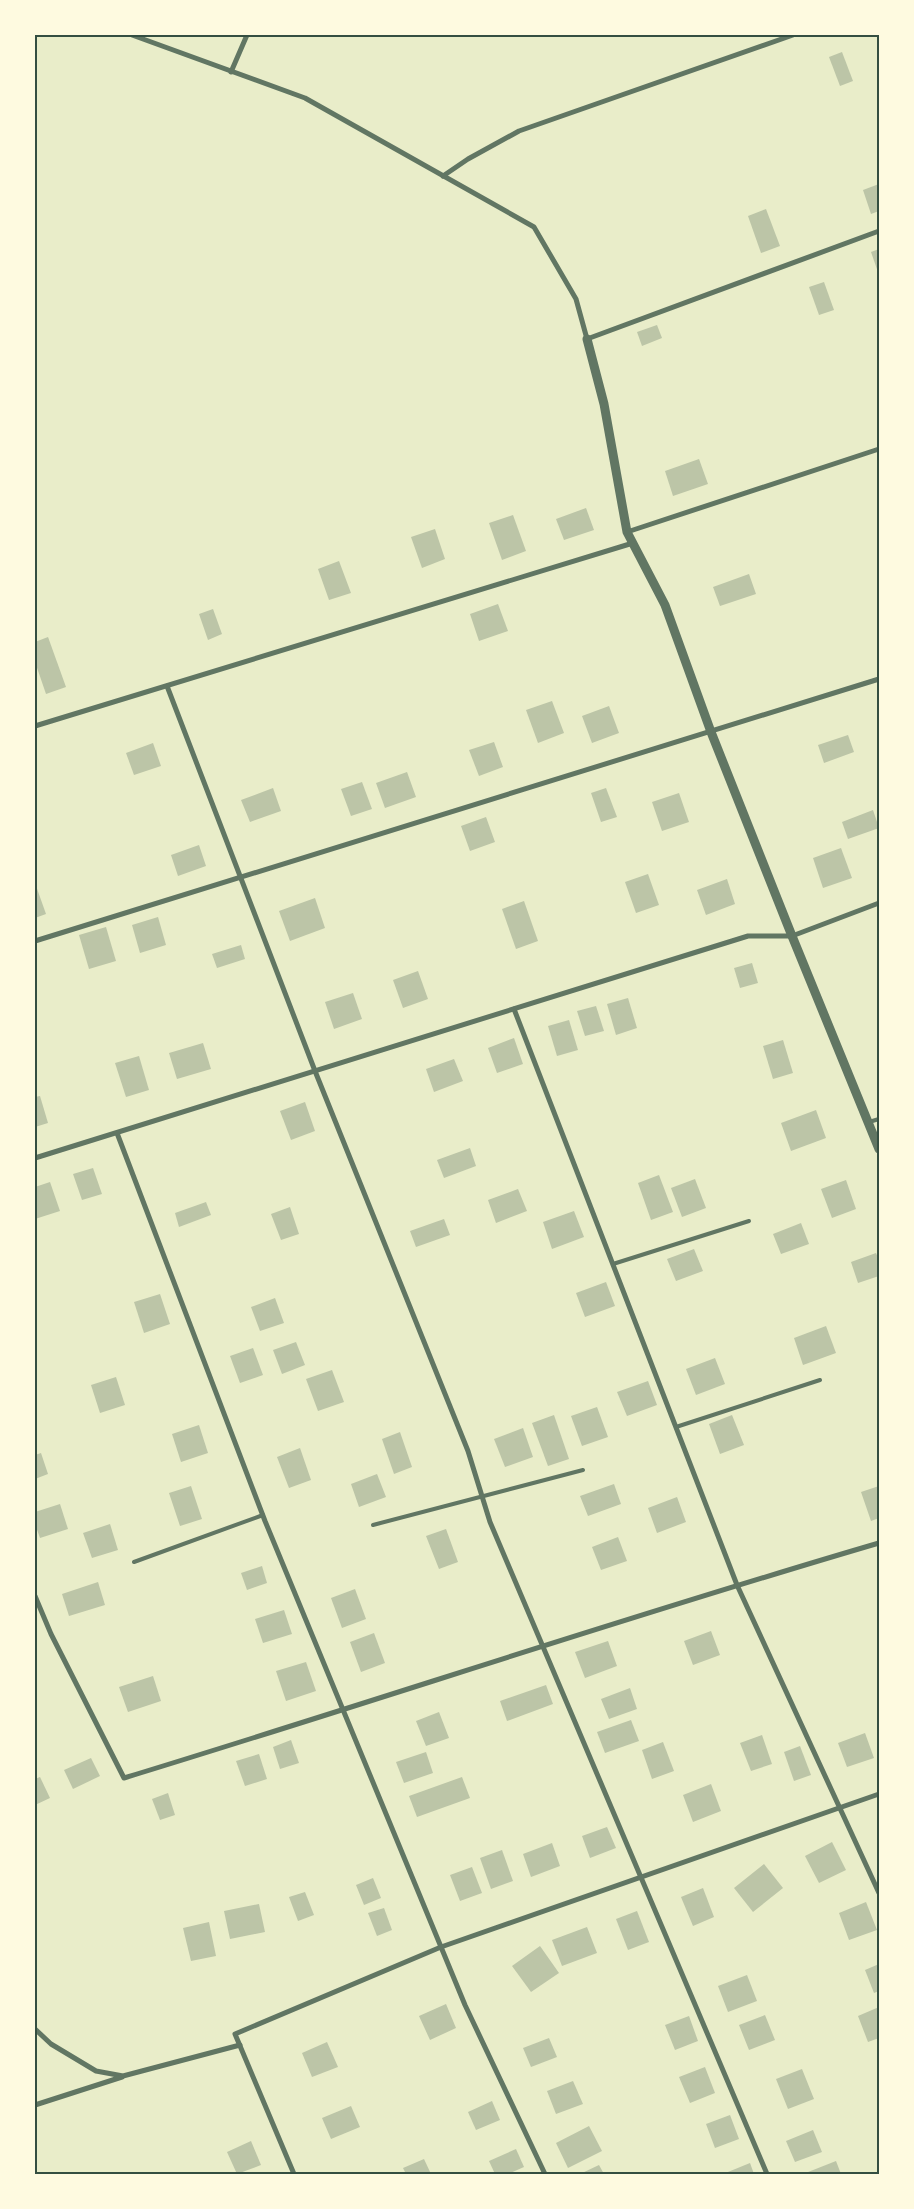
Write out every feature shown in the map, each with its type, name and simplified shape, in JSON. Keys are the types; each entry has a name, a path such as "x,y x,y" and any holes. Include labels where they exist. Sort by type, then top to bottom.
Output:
{"street":[{"path":"132,35 305,98 534,227 576,299 604,404 627,532 665,605 711,732 879,1149"},
{"path":"231,72 247,35"},
{"path":"443,176 468,159 519,131 792,35"},
{"path":"587,339 879,230"},
{"path":"627,532 879,449"},
{"path":"35,726 633,544"},
{"path":"35,941 879,679"},
{"path":"167,686 315,1071 468,1451 490,1522 768,2174"},
{"path":"35,1158 748,936 792,936 879,903"},
{"path":"514,1009 737,1585 879,1893"},
{"path":"117,1133 263,1514 441,1947 465,2005 545,2174"},
{"path":"35,1596 51,1634 124,1778 344,1711 737,1585 879,1543"},
{"path":"294,2174 235,2034 441,1947 879,1794"},
{"path":"35,2029 51,2044 96,2071 123,2076"},
{"path":"35,2105 123,2076 240,2044"}],"lane":[{"path":"868,1122 879,1119"},
{"path":"613,1264 750,1221"},
{"path":"676,1427 820,1380"},
{"path":"373,1525 483,1498 583,1470"},
{"path":"134,1562 263,1514"}],"building":[{"path":"842,52 853,81 840,86 829,57"},
{"path":"879,184 879,211 871,214 863,190"},
{"path":"766,209 780,246 761,253 748,216"},
{"path":"879,249 879,275 871,252"},
{"path":"824,282 834,310 819,315 809,287"},
{"path":"657,325 662,338 642,346 637,332"},
{"path":"699,459 708,484 673,496 665,471"},
{"path":"586,508 594,530 564,540 556,519"},
{"path":"513,515 526,551 502,560 489,523"},
{"path":"435,529 445,559 422,568 411,537"},
{"path":"339,561 351,593 329,600 318,569"},
{"path":"749,574 756,594 720,606 713,587"},
{"path":"498,604 508,631 479,641 470,614"},
{"path":"213,609 222,634 208,640 199,614"},
{"path":"48,637 66,687 46,694 35,662 35,642"},
{"path":"552,701 564,733 538,743 526,710"},
{"path":"609,706 619,733 592,743 582,716"},
{"path":"848,735 854,752 824,763 818,745"},
{"path":"494,742 503,767 479,776 469,750"},
{"path":"153,743 161,766 134,775 126,753"},
{"path":"407,772 416,797 385,808 376,783"},
{"path":"362,782 372,809 351,816 341,789"},
{"path":"273,788 281,811 250,822 241,800"},
{"path":"606,788 617,817 601,822 591,793"},
{"path":"679,793 689,822 662,831 652,802"},
{"path":"873,810 879,828 848,839 842,822"},
{"path":"486,817 495,842 470,851 461,826"},
{"path":"199,845 206,866 178,876 171,855"},
{"path":"841,848 852,878 823,888 813,858"},
{"path":"648,874 659,905 636,913 625,882"},
{"path":"727,879 735,904 706,915 697,890"},
{"path":"35,883 46,914 35,918"},
{"path":"315,898 325,928 290,941 279,911"},
{"path":"524,901 538,941 516,949 502,909"},
{"path":"158,917 166,945 140,953 132,925"},
{"path":"106,927 116,961 89,969 79,935"},
{"path":"241,945 245,959 217,968 212,954"},
{"path":"752,963 758,983 740,988 734,968"},
{"path":"418,971 428,999 403,1008 393,980"},
{"path":"353,993 362,1019 334,1029 325,1002"},
{"path":"628,998 637,1028 616,1035 607,1004"},
{"path":"596,1006 604,1031 585,1036 577,1011"},
{"path":"569,1020 578,1050 557,1056 548,1026"},
{"path":"514,1038 523,1064 497,1073 488,1048"},
{"path":"783,1040 793,1073 773,1079 763,1046"},
{"path":"203,1043 211,1069 177,1079 169,1053"},
{"path":"139,1056 149,1090 126,1097 115,1063"},
{"path":"454,1059 463,1081 434,1092 426,1069"},
{"path":"40,1096 48,1123 35,1127 35,1097"},
{"path":"305,1102 315,1131 291,1140 280,1111"},
{"path":"816,1110 826,1138 791,1151 781,1123"},
{"path":"470,1148 476,1166 444,1178 437,1160"},
{"path":"93,1168 102,1194 82,1200 73,1174"},
{"path":"659,1175 673,1212 651,1220 638,1183"},
{"path":"695,1179 706,1208 682,1217 671,1188"},
{"path":"846,1180 856,1209 832,1218 821,1189"},
{"path":"50,1182 60,1211 35,1219 35,1187"},
{"path":"518,1189 527,1211 496,1223 488,1200"},
{"path":"206,1202 211,1215 179,1227 175,1213"},
{"path":"290,1207 299,1234 281,1240 271,1214"},
{"path":"574,1211 584,1237 552,1249 543,1222"},
{"path":"444,1219 450,1235 416,1247 410,1231"},
{"path":"801,1223 809,1244 781,1254 773,1234"},
{"path":"694,1249 703,1271 676,1281 667,1259"},
{"path":"876,1253 879,1260 879,1276 858,1283 851,1262"},
{"path":"606,1282 615,1306 585,1317 576,1293"},
{"path":"160,1294 170,1324 144,1333 134,1302"},
{"path":"275,1298 284,1323 260,1331 251,1307"},
{"path":"826,1326 836,1353 803,1365 794,1338"},
{"path":"296,1342 305,1365 282,1374 273,1350"},
{"path":"253,1348 263,1375 240,1383 230,1356"},
{"path":"715,1358 725,1384 696,1395 686,1369"},
{"path":"332,1370 344,1402 318,1411 306,1379"},
{"path":"116,1377 125,1405 100,1413 91,1385"},
{"path":"648,1381 657,1405 627,1416 617,1392"},
{"path":"597,1407 608,1437 582,1446 571,1416"},
{"path":"554,1415 569,1459 548,1466 532,1423"},
{"path":"732,1415 744,1445 720,1454 709,1424"},
{"path":"199,1425 208,1453 181,1462 172,1434"},
{"path":"523,1428 533,1457 505,1467 494,1439"},
{"path":"400,1432 412,1467 394,1474 382,1439"},
{"path":"300,1448 311,1480 289,1488 277,1457"},
{"path":"41,1453 48,1474 35,1479 35,1455"},
{"path":"377,1474 386,1497 359,1507 351,1484"},
{"path":"614,1484 621,1504 588,1516 580,1496"},
{"path":"191,1486 202,1519 180,1526 169,1493"},
{"path":"879,1486 879,1518 871,1521 861,1492"},
{"path":"677,1497 686,1522 657,1533 648,1508"},
{"path":"60,1504 68,1529 40,1538 35,1524 35,1512"},
{"path":"110,1524 118,1550 92,1558 83,1533"},
{"path":"446,1529 458,1562 439,1569 426,1536"},
{"path":"618,1537 627,1561 601,1570 592,1547"},
{"path":"262,1566 267,1583 247,1590 241,1573"},
{"path":"98,1582 105,1605 69,1616 62,1594"},
{"path":"355,1589 366,1619 342,1628 331,1598"},
{"path":"284,1610 292,1634 263,1643 255,1619"},
{"path":"711,1631 720,1655 693,1665 684,1641"},
{"path":"374,1633 385,1663 361,1672 350,1642"},
{"path":"608,1641 617,1666 585,1678 575,1652"},
{"path":"306,1662 316,1691 286,1701 276,1671"},
{"path":"153,1676 161,1701 128,1712 119,1687"},
{"path":"546,1685 553,1704 507,1721 500,1701"},
{"path":"630,1688 637,1709 609,1719 601,1699"},
{"path":"439,1712 449,1738 426,1746 416,1721"},
{"path":"631,1720 639,1741 605,1753 597,1732"},
{"path":"865,1733 874,1758 847,1767 838,1743"},
{"path":"762,1735 772,1764 751,1771 740,1743"},
{"path":"291,1740 299,1763 280,1769 273,1747"},
{"path":"663,1742 674,1771 652,1779 642,1750"},
{"path":"800,1746 811,1775 794,1781 784,1752"},
{"path":"426,1752 433,1773 404,1783 396,1762"},
{"path":"259,1754 267,1779 245,1786 236,1761"},
{"path":"91,1758 100,1776 73,1789 64,1770"},
{"path":"40,1777 50,1798 35,1805 35,1779"},
{"path":"462,1777 470,1798 417,1817 409,1796"},
{"path":"711,1784 721,1811 693,1822 683,1795"},
{"path":"168,1793 175,1815 160,1820 152,1799"},
{"path":"607,1827 616,1848 590,1858 582,1836"},
{"path":"832,1842 846,1870 819,1883 805,1856"},
{"path":"552,1843 560,1866 531,1877 523,1854"},
{"path":"502,1850 513,1881 491,1889 480,1858"},
{"path":"764,1864 783,1888 753,1912 734,1888"},
{"path":"472,1867 482,1893 460,1901 450,1875"},
{"path":"373,1878 381,1898 364,1905 356,1885"},
{"path":"703,1888 714,1917 693,1926 681,1897"},
{"path":"305,1892 314,1915 298,1921 289,1897"},
{"path":"866,1902 877,1930 849,1940 839,1913"},
{"path":"259,1904 265,1932 230,1939 224,1911"},
{"path":"384,1908 392,1930 377,1936 368,1913"},
{"path":"637,1911 649,1942 628,1950 616,1919"},
{"path":"209,1922 216,1956 191,1961 183,1928"},
{"path":"587,1927 597,1953 562,1966 552,1940"},
{"path":"540,1946 559,1973 531,1992 512,1966"},
{"path":"879,1964 879,1991 874,1993 865,1970"},
{"path":"747,1975 757,2001 728,2012 718,1986"},
{"path":"446,2004 456,2028 430,2040 419,2016"},
{"path":"879,2007 879,2038 868,2042 858,2016"},
{"path":"765,2015 775,2040 749,2050 739,2025"},
{"path":"689,2016 698,2041 675,2050 665,2025"},
{"path":"549,2038 557,2057 531,2067 523,2048"},
{"path":"327,2042 338,2067 312,2077 302,2053"},
{"path":"705,2067 715,2093 690,2103 679,2077"},
{"path":"802,2069 814,2099 788,2109 776,2079"},
{"path":"573,2081 583,2104 556,2114 547,2091"},
{"path":"492,2101 500,2120 476,2130 468,2112"},
{"path":"351,2106 360,2127 331,2139 322,2118"},
{"path":"730,2115 739,2139 715,2148 706,2124"},
{"path":"589,2126 602,2151 568,2168 556,2143"},
{"path":"813,2130 822,2152 795,2162 786,2141"},
{"path":"251,2141 261,2165 237,2174 227,2152"},
{"path":"516,2149 524,2167 508,2174 495,2174 489,2161"},
{"path":"424,2159 431,2174 406,2174 403,2168"},
{"path":"836,2161 841,2174 803,2174"},
{"path":"750,2163 754,2174 723,2174"},
{"path":"599,2165 604,2174 580,2174"}]}
